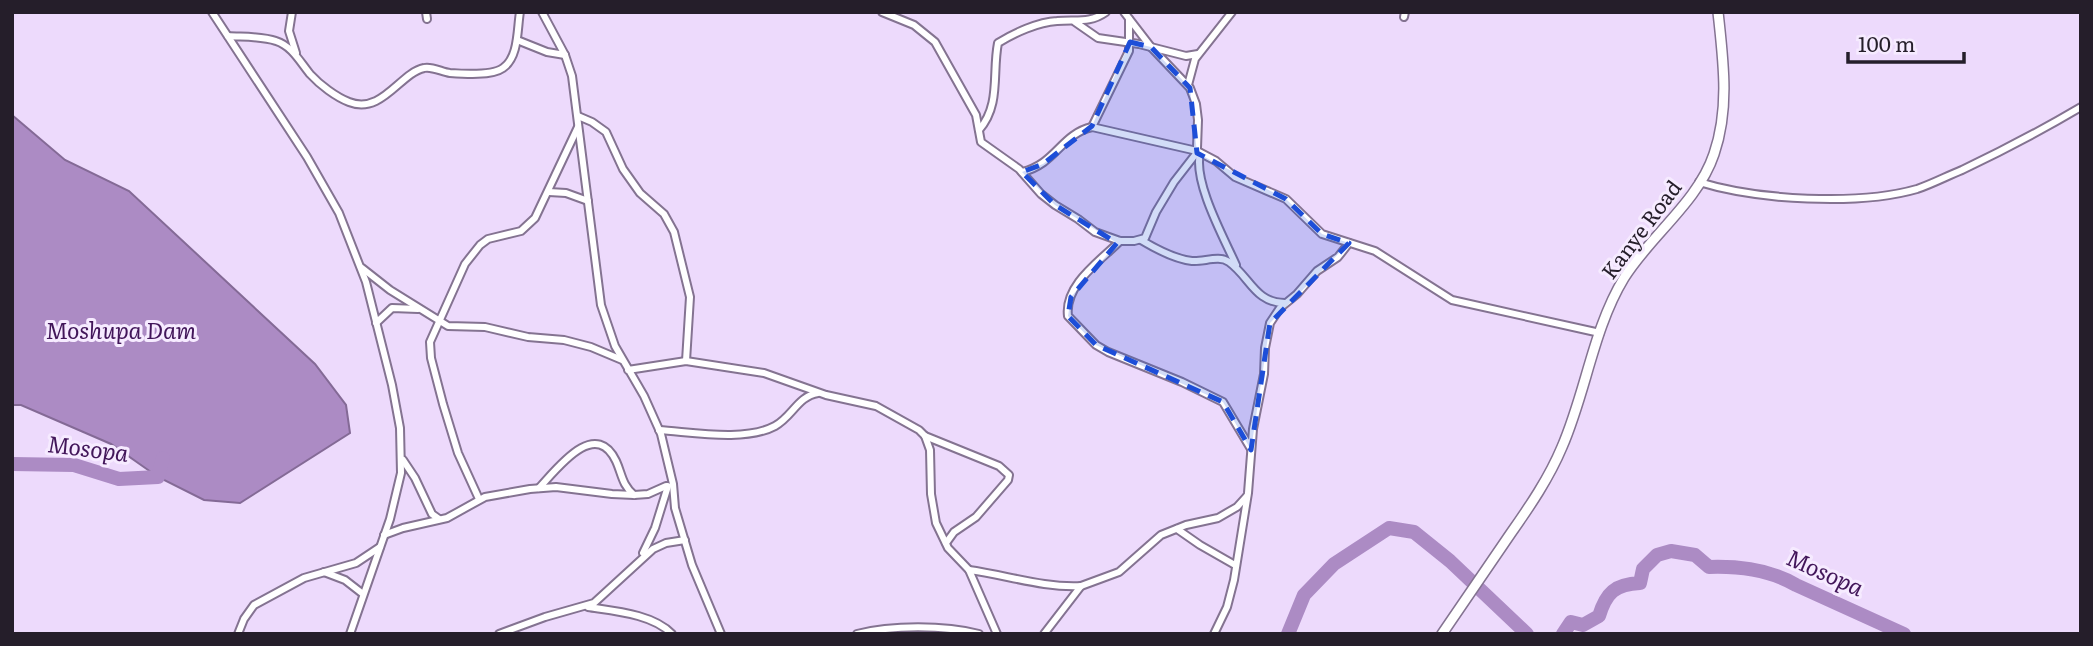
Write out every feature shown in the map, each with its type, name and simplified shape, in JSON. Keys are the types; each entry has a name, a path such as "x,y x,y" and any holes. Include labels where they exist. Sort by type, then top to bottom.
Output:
{"main road":[{"name":"Kanye Road","path":"1442,633 1538,493 1562,449 1600,334 1625,277 1687,202 1714,157 1723,115 1724,81 1718,12"}],"street":[{"path":"212,12 307,157 339,213 361,266 396,407 401,473 384,535 350,634"},
{"path":"292,12 289,32 296,55"},
{"path":"228,36 278,41 296,55 312,76 331,92 351,103 362,104 372,103 395,89 421,68 428,67 450,73 493,72 503,68 509,62 517,40 520,12"},
{"path":"542,12 565,55 572,76 601,305 615,346 644,396 659,430 675,508 692,565 721,634"},
{"path":"882,12 914,25 935,43 976,115 981,142 1022,172 1041,194 1055,205 1095,232 1120,241 1141,240 1175,257 1190,261 1223,259 1238,270 1261,297 1276,303 1285,303"},
{"path":"979,130 992,109 998,43 1041,24 1094,20 1106,12"},
{"path":"1124,12 1151,47 1188,85 1196,104 1197,167 1220,232 1238,270"},
{"path":"1188,85 1198,54 1232,12"},
{"path":"1022,172 1043,164 1068,139 1092,127 1127,55 1130,42 1129,19"},
{"path":"1075,21 1098,38 1130,42 1186,56 1198,54"},
{"path":"517,40 547,52 565,55"},
{"path":"1699,182 1724,190 1779,196 1860,198 1901,192 1931,184 1982,160 2081,107"},
{"path":"578,116 606,132 623,169 640,192 664,214 674,232 690,297 686,361"},
{"path":"479,499 458,453 431,358 430,342 465,264 488,239 521,231 534,218 579,126"},
{"path":"1092,127 1198,152 1216,161 1235,177 1286,199 1322,234 1375,250 1458,302 1600,334"},
{"path":"1141,240 1148,234 1156,212 1198,152"},
{"path":"549,192 566,193 588,201"},
{"path":"1120,241 1077,284 1068,303 1068,316 1096,345 1108,352 1223,402 1251,450"},
{"path":"1214,634 1227,607 1236,565 1248,496 1253,429 1264,374 1267,334 1275,314 1317,271 1339,257 1349,243"},
{"path":"361,266 390,290 449,326 485,327 528,337 564,340 592,347 623,360"},
{"path":"376,323 392,308 420,309"},
{"path":"628,370 686,361 764,373 821,393 876,406 901,418 925,436 999,466 1009,475 1008,480 976,517 954,532 946,543"},
{"path":"659,430 738,435 765,430 784,421 805,397 821,393"},
{"path":"925,436 930,450 931,494 936,523 946,543 969,570 997,634"},
{"path":"539,488 570,454 583,446 594,444 603,445 610,452 623,483 634,495"},
{"path":"402,459 415,478 432,514 441,520"},
{"path":"384,535 441,520 479,499 539,488 556,487 634,495 648,494 670,485"},
{"path":"641,558 656,528 670,485"},
{"path":"969,570 1060,587 1082,586 1119,572 1161,536 1177,528 1218,518 1237,507 1248,496"},
{"path":"1177,528 1200,545 1236,565"},
{"path":"499,634 545,617 586,607 605,594 641,558 666,542 685,540"},
{"path":"238,634 254,605 303,578 356,563 380,547"},
{"path":"323,572 345,580 363,594"},
{"path":"1044,634 1082,586"},
{"path":"586,607 644,619 659,624 672,634"},
{"path":"857,634 902,629 954,629 979,634"}],"highlighted area":[{"path":"1130,42 1151,47 1190,88 1197,153 1286,199 1322,234 1349,243 1270,323 1251,450 1223,402 1096,345 1068,316 1071,297 1117,243 1055,205 1022,172 1043,164 1092,126"}],"water":[{"name":"Moshupa Dam","path":"12,115 65,160 129,191 315,364 346,405 350,433 240,503 204,500 158,477 111,444 21,405 12,405"}],"waterway":[{"name":"Mosopa","path":"12,464 74,465 119,479 158,477 163,458"},
{"name":"Mosopa","path":"1288,634 1304,595 1334,564 1389,528 1414,532 1450,561 1527,634"},
{"name":"Mosopa","path":"1563,634 1571,622 1583,625 1599,616 1613,591 1624,585 1640,583 1643,569 1657,555 1671,551 1695,555 1709,567 1743,568 1775,575 1904,634"}]}
